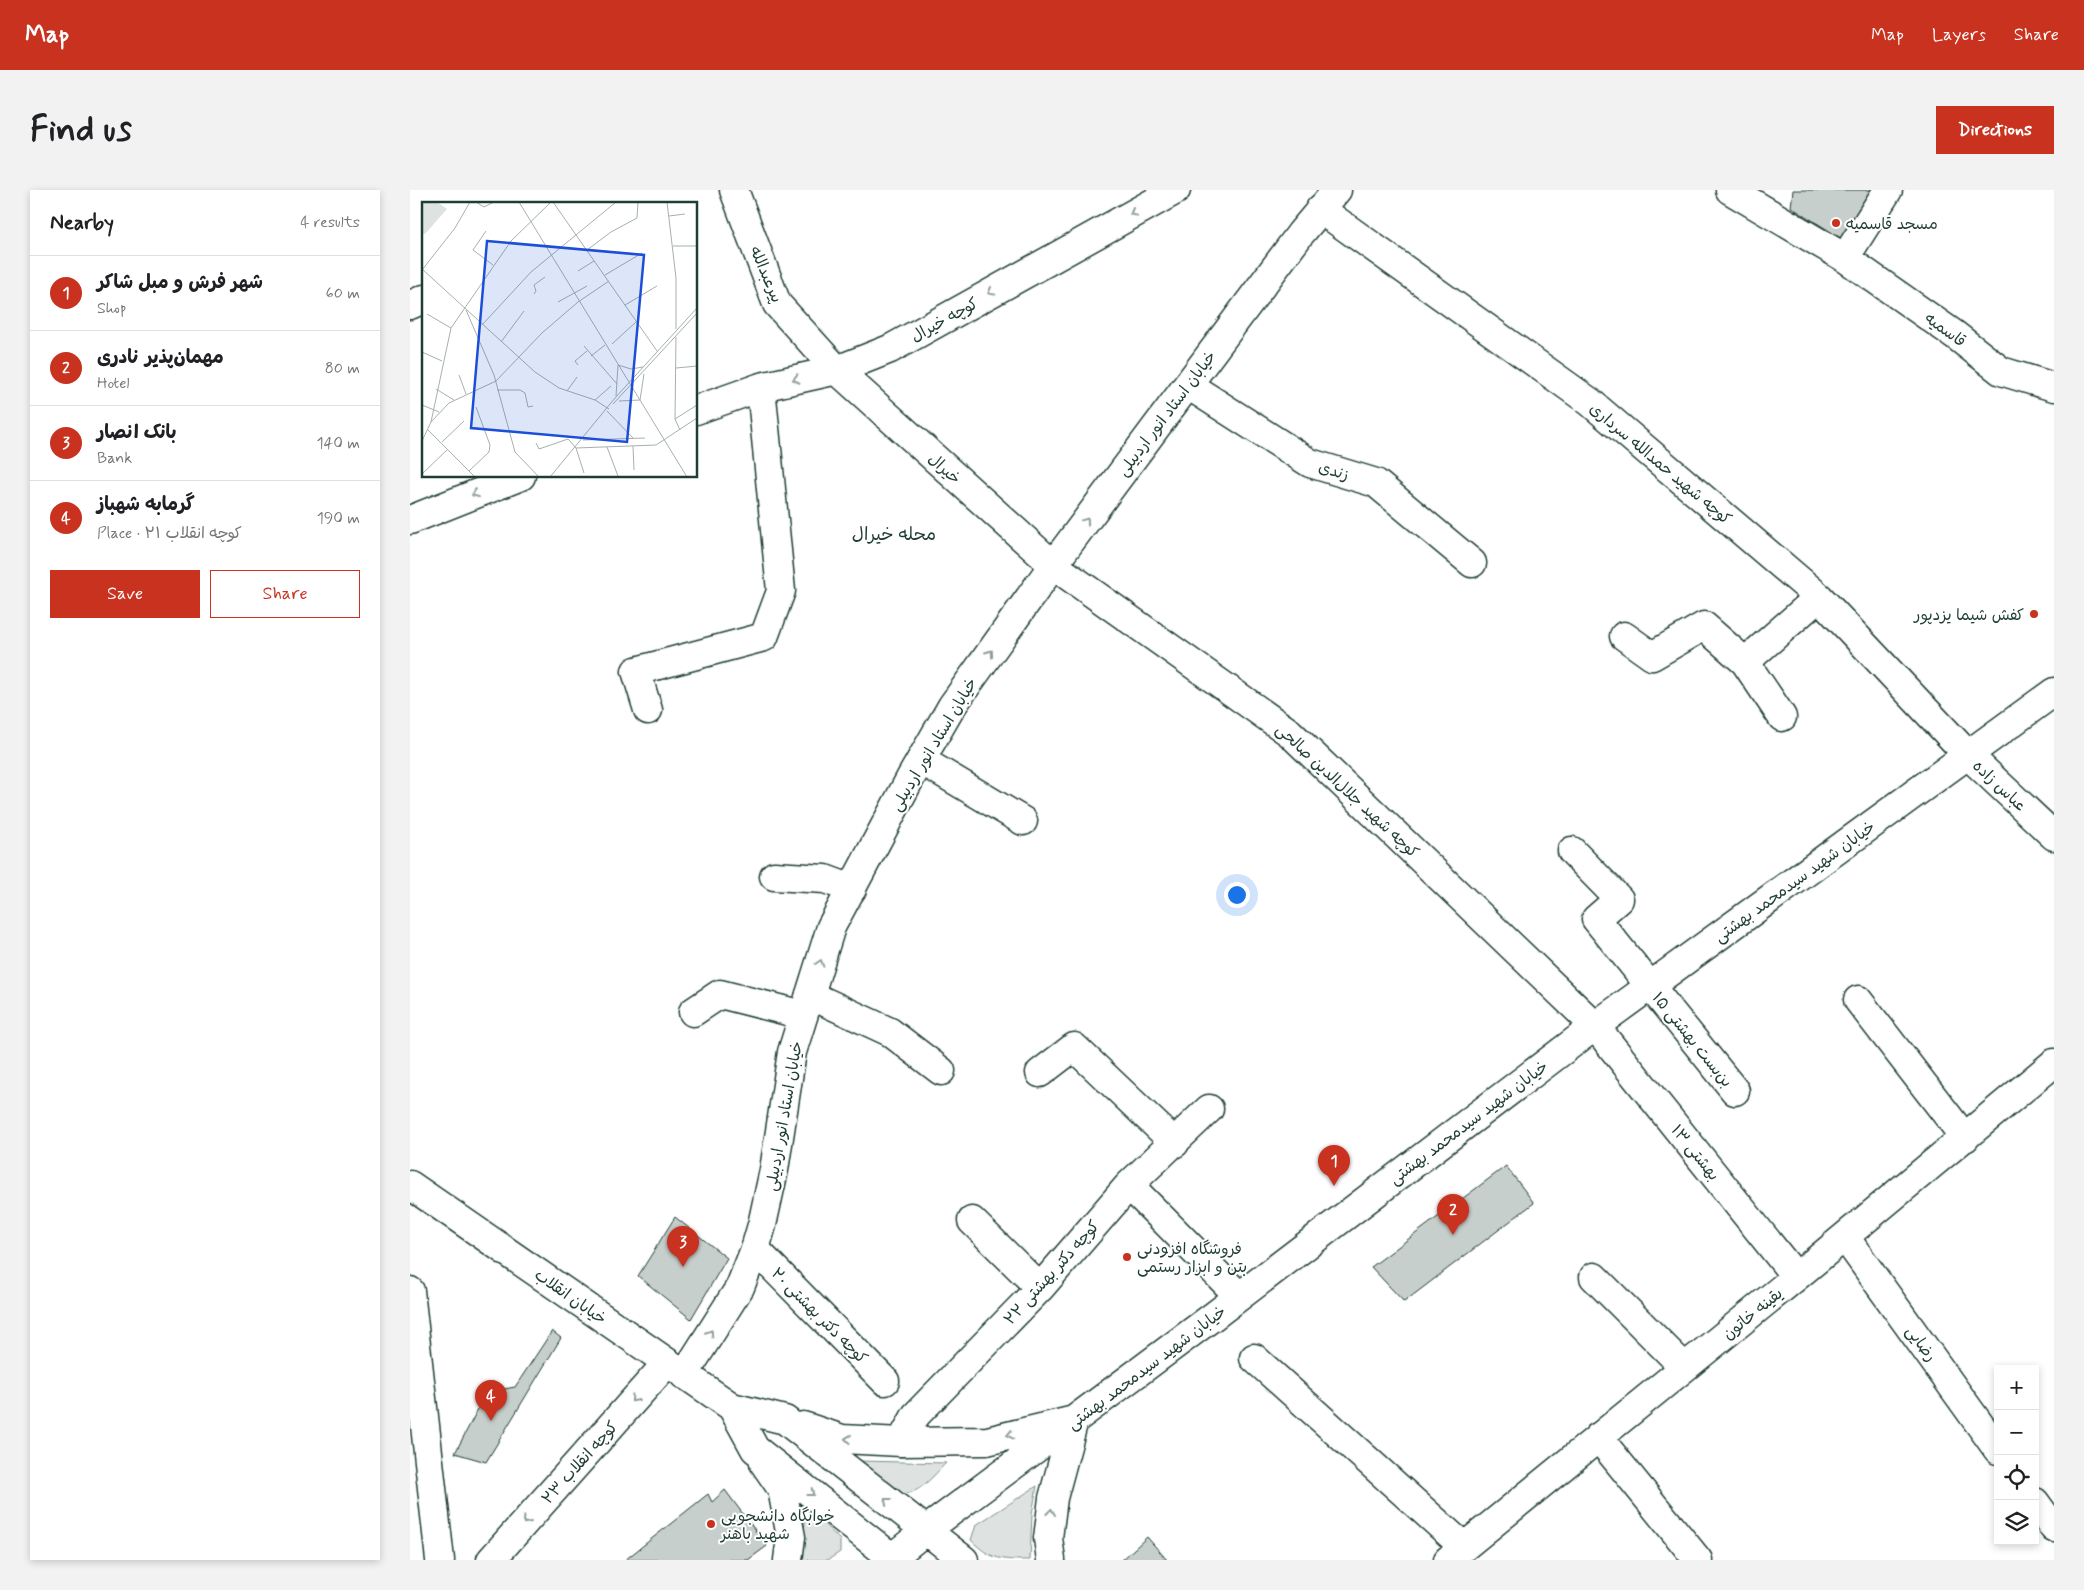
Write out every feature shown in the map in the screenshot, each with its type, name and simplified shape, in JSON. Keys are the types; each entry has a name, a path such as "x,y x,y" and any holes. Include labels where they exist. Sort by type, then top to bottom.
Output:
{"street":[{"name":"پیرعبدالله","path":"734,190 778,304 837,370"},
{"name":"کوچه خیرال","path":"698,409 761,387 837,370 890,349 1176,190"},
{"name":"قاسمیه","path":"1730,190 1845,258 1955,335 2002,371 2054,387"},
{"path":"1845,258 1888,190"},
{"name":"خیابان استاد انور اردبیلی","path":"675,1369 740,1287 762,1225 774,1170 792,1052 832,927 921,760 952,706 1053,565 1328,200"},
{"name":"کوچه شهید حمدالله سرداری","path":"1328,200 1590,402 1819,597 1968,755"},
{"path":"410,305 422,300"},
{"name":"خیرال","path":"837,370 1053,565"},
{"name":"زندی","path":"1188,385 1310,463 1376,483 1472,563"},
{"path":"648,710 636,671 764,637 781,591 761,387"},
{"path":"410,520 516,478"},
{"name":"کوچه شهید جلال‌الدین صالحی","path":"1053,565 1290,733 1595,1026"},
{"path":"1745,662 1819,597"},
{"path":"1624,636 1652,656 1704,626 1745,662 1782,717"},
{"name":"خیابان شهید سیدمحمد بهشتی","path":"892,1559 926,1531 1595,1026 2054,692"},
{"name":"عباس زاده","path":"1968,755 2054,836"},
{"path":"921,760 1023,821"},
{"name":"بن‌بست بهشتی ۱۵","path":"1572,851 1620,899 1596,919 1735,1091"},
{"path":"774,876 825,879 852,889"},
{"path":"693,1012 720,994 807,1005 890,1032 941,1071"},
{"path":"1858,1000 1965,1138"},
{"name":"بهشتی ۱۳","path":"1595,1026 1796,1277"},
{"path":"1040,1073 1074,1047 1175,1143"},
{"name":"یقینه خاتون","path":"1455,1553 2052,1068"},
{"name":"کوچه دکتر بهشتی ۲۲","path":"901,1442 916,1414 1040,1288 1128,1184 1175,1143 1209,1109"},
{"path":"1128,1184 1239,1296"},
{"name":"خیابان انقلاب","path":"410,1185 732,1407"},
{"path":"972,1221 1040,1288"},
{"name":"رضایی","path":"1846,1237 1994,1444"},
{"name":"کوچه دکتر بهشتی ۲۰","path":"755,1249 885,1380"},
{"path":"1594,1277 1684,1367"},
{"path":"410,1291 440,1560"},
{"path":"1254,1358 1455,1553"},
{"name":"کوچه انقلاب ۲۳","path":"491,1560 675,1369"},
{"path":"732,1407 785,1420 842,1439 901,1442 987,1441 1074,1420 1053,1498 1048,1538 1052,1560"},
{"path":"732,1407 755,1449 782,1489 790,1536 788,1560"},
{"path":"785,1420 964,1560"},
{"path":"1598,1437 1698,1560"},
{"path":"755,1449 892,1559"},
{"path":"2039,1507 2054,1528"}],"shaded area":[{"path":"860,1461 946,1463 922,1487 907,1494 899,1494 884,1486"},
{"path":"1037,1486 1032,1514 1030,1560 997,1558 985,1552 971,1540 976,1525"},
{"path":"811,1516 818,1518 840,1540 840,1552 828,1560 802,1560 805,1520"}],"building":[{"name":"مسجد قاسمیه","path":"1793,190 1876,190 1844,240 1791,207"},
{"path":"1506,1166 1534,1203 1404,1302 1371,1267"},
{"path":"675,1217 727,1258 691,1319 638,1276"},
{"path":"552,1331 561,1338 486,1462 455,1453 492,1382 504,1389 515,1387"},
{"name":"خوابگاه دانشجویی شهید باهنر","path":"725,1490 767,1546 748,1560 625,1560 708,1494 712,1502"},
{"path":"1147,1537 1167,1560 1122,1560"}],"place":[{"name":"مسجد قاسمیه","path":"1836,223"},
{"name":"کفش شیما یزدپور","path":"2034,614"},
{"name":"شهر فرش و مبل شاکر","path":"1334,1186"},
{"name":"مهمان‌پذیر نادری","path":"1453,1235"},
{"name":"فروشگاه افزودنی بتن و ابزار رستمی","path":"1127,1257"},
{"name":"بانک انصار","path":"683,1267"},
{"name":"گرمابه شهباز","path":"491,1421"},
{"name":"خوابگاه دانشجویی شهید باهنر","path":"711,1524"}],"district":[{"name":"محله خیرال","path":"894,534"}]}
